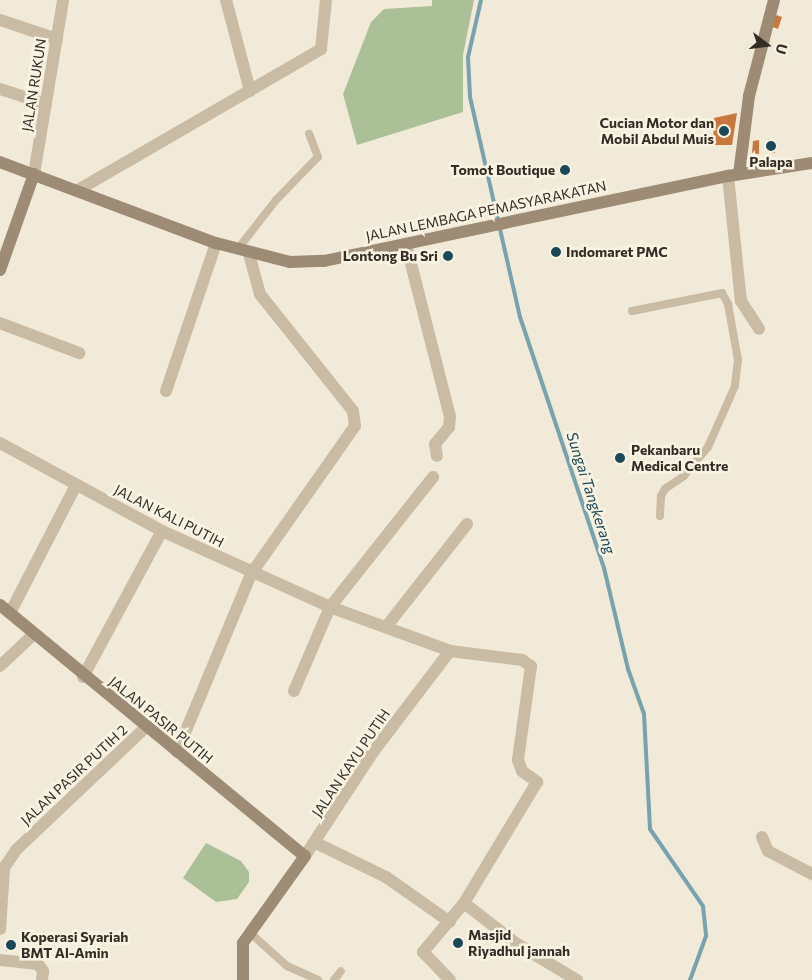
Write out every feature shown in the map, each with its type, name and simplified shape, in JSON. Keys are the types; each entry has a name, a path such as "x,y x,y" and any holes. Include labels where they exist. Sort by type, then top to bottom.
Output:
{"street":[{"name":"JALAN RUKUN","path":"34,174 63,0"},
{"path":"226,0 250,91"},
{"path":"78,190 321,49 326,0"},
{"path":"759,329 741,301 734,175 750,96 774,0"},
{"path":"0,20 57,39"},
{"path":"0,89 46,104"},
{"name":"JALAN LEMBAGA PEMASYARAKATAN","path":"0,162 216,243 243,252 290,262 324,261 734,175 812,163"},
{"path":"0,270 34,174"},
{"path":"166,391 216,243"},
{"path":"406,244 450,416 449,427 435,444 438,456"},
{"path":"177,752 251,574 356,426 353,411 260,294 243,252"},
{"path":"0,323 78,353"},
{"name":"JALAN KALI PUTIH","path":"0,443 76,486 162,531 251,574 330,607"},
{"path":"294,691 330,607 433,477"},
{"path":"5,609 76,486"},
{"path":"386,627 467,524"},
{"path":"84,677 162,531"},
{"path":"330,607 450,651 522,660 531,666 533,674 518,760 522,771 536,779 536,786 464,903 423,952 450,980"},
{"name":"JALAN PASIR PUTIH","path":"5,609 84,677 305,856"},
{"path":"0,666 33,635"},
{"name":"JALAN KAYU PUTIH","path":"243,980 241,953 249,932 316,843 373,752 450,651"},
{"name":"JALAN PASIR PUTIH 2","path":"0,929 4,868 16,850 146,727"},
{"path":"762,837 768,852 812,874"},
{"path":"316,843 386,877 450,922"},
{"path":"464,903 517,944 577,980"},
{"path":"0,960 38,964 43,972 42,980"}],"lane":[{"path":"243,252 276,200 318,157 309,134"},
{"path":"632,311 722,293 728,304 738,360 734,386 708,447 684,476 665,489 660,496 660,516"},
{"path":"249,932 287,966 318,980"},
{"path":"334,980 341,972"}],"green space":[{"path":"432,0 474,0 463,55 463,112 357,145 343,94 371,22 384,9 432,6"},
{"path":"206,843 241,861 249,872 249,882 237,899 216,902 183,878"}],"building":[{"path":"773,14 782,17 778,29 770,26"},
{"name":"Cucian Motor dan Mobil Abdul Muis","path":"737,113 732,145 713,145 714,118"},
{"name":"Palapa","path":"768,139 776,142 775,153 766,151"},
{"path":"759,140 759,154 752,153 753,141"},
{"name":"Tomot Boutique","path":"569,164 570,175 561,176 560,166"},
{"name":"Koperasi Syariah BMT Al-Amin","path":"7,941 14,941 15,949 6,951"}],"waterway":[{"name":"Sungai Tangkerang","path":"481,0 468,57 470,97 520,317 604,568 628,669 644,714 650,829 703,906 706,936 690,980"}],"place":[{"name":"Cucian Motor dan Mobil Abdul Muis","path":"724,131"},
{"name":"Palapa","path":"771,146"},
{"name":"Tomot Boutique","path":"565,170"},
{"name":"Indomaret PMC","path":"556,252"},
{"name":"Lontong Bu Sri","path":"448,256"},
{"name":"Pekanbaru Medical Centre","path":"620,458"},
{"name":"Masjid Riyadhul jannah","path":"458,943"},
{"name":"Koperasi Syariah BMT Al-Amin","path":"11,945"}]}
